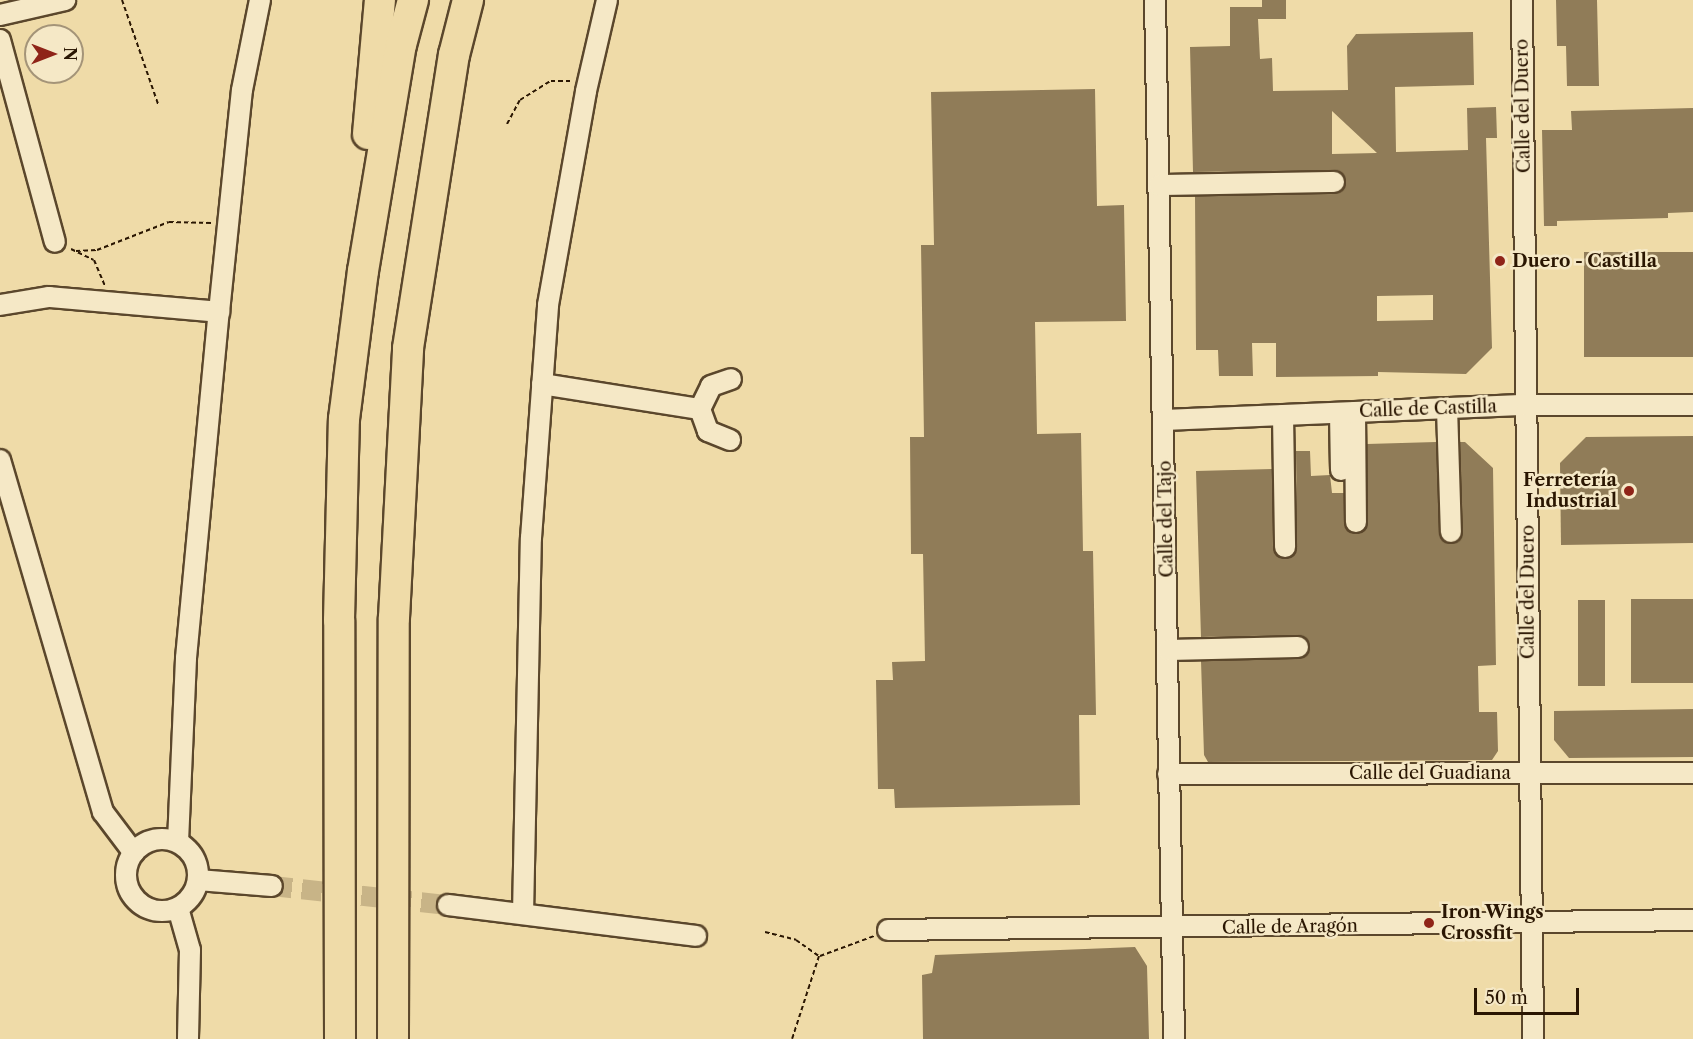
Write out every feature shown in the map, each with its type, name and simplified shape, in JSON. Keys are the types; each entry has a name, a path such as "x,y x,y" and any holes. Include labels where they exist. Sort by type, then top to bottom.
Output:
{"highway":[{"path":"340,1039 339,620 344,419 380,0"},
{"path":"344,419 363,271 401,45 413,0"},
{"path":"393,1039 397,522 408,348 418,269 454,56 468,0"},
{"path":"397,522 446,168 470,58 488,0"}],"street":[{"path":"0,15 65,0"},
{"path":"178,842 186,658 219,312 242,90 260,0"},
{"path":"523,914 531,537 548,305 588,81 607,0"},
{"name":"Calle del Tajo","path":"1155,0 1174,1039"},
{"name":"Calle del Duero","path":"1522,0 1527,405 1528,773 1533,1039"},
{"path":"0,40 55,242"},
{"path":"1159,185 1335,182"},
{"path":"0,305 49,297 219,312"},
{"path":"730,440 708,431 700,409 711,386 731,379"},
{"path":"542,384 700,409"},
{"name":"Calle de Castilla","path":"1164,420 1527,405 1693,405"},
{"path":"1447,408 1451,532"},
{"path":"1341,470 1348,412"},
{"path":"1348,412 1356,522"},
{"path":"1283,415 1285,547"},
{"path":"0,460 103,813 134,853"},
{"path":"1168,650 1298,647"},
{"name":"Calle del Guadiana","path":"1168,774 1693,773"},
{"path":"154,840 178,842 194,858 198,880 193,895 178,908 151,910 134,897 126,878 134,853 154,840"},
{"path":"198,880 272,886"},
{"path":"448,905 696,936"},
{"path":"178,908 190,950 189,1039"},
{"name":"Calle de Aragón","path":"888,930 1531,924 1693,920"}],"path":[{"path":"122,0 158,104"},
{"path":"507,124 520,100 551,81 588,81"},
{"path":"76,251 97,250 169,222 228,225"},
{"path":"55,242 94,260 100,271 107,302"},
{"path":"819,956 888,930"},
{"path":"765,932 796,940 819,956"},
{"path":"792,1039 819,956"}],"building":[{"path":"1262,0 1286,0 1286,19 1258,19 1260,59 1272,58 1273,91 1348,90 1347,46 1356,34 1473,32 1474,85 1395,87 1396,152 1468,150 1467,108 1496,107 1497,138 1486,138 1492,348 1466,374 1378,372 1378,376 1276,377 1276,343 1252,343 1253,376 1219,376 1218,350 1196,350 1195,196 1334,194 1341,192 1346,182 1344,175 1334,170 1193,172 1190,47 1230,46 1230,7 1262,7","holes":["1332,111 1377,153 1332,154","1433,295 1433,320 1377,321 1377,296"]},
{"path":"1556,0 1597,0 1599,86 1567,86 1566,46 1557,46"},
{"path":"1095,89 1097,206 1124,205 1126,321 1035,322 1037,434 1081,433 1083,551 1093,551 1096,715 1079,715 1080,805 895,808 894,789 878,789 876,680 893,680 892,662 925,661 923,554 911,554 910,437 924,437 921,245 934,245 931,92"},
{"path":"1693,108 1693,212 1668,213 1668,218 1557,221 1557,226 1544,226 1542,130 1572,130 1571,111"},
{"path":"1584,252 1693,252 1693,357 1584,357"},
{"path":"1693,436 1693,543 1561,545 1560,463 1586,437"},
{"path":"1436,442 1439,532 1446,543 1458,542 1463,532 1460,442 1465,442 1493,468 1496,665 1478,666 1479,712 1497,712 1498,751 1492,760 1208,762 1204,755 1201,661 1298,659 1308,653 1310,646 1304,637 1298,635 1201,637 1196,471 1272,469 1273,548 1279,557 1286,559 1295,553 1297,547 1296,451 1310,451 1311,476 1330,475 1332,493 1344,493 1345,528 1357,534 1366,528 1368,522 1367,444"},
{"path":"1631,599 1693,599 1693,683 1631,683"},
{"path":"1578,600 1605,600 1605,686 1578,686"},
{"path":"1693,709 1693,757 1569,758 1554,740 1554,711"},
{"path":"1135,947 1147,966 1149,1039 923,1039 922,975 932,973 935,955"}],"tunnel":[{"path":"272,886 448,905"}],"place":[{"name":"Duero - Castilla","path":"1500,261"},
{"name":"Ferretería Industrial","path":"1629,491"},
{"name":"Iron Wings Crossfit","path":"1429,923"}]}
